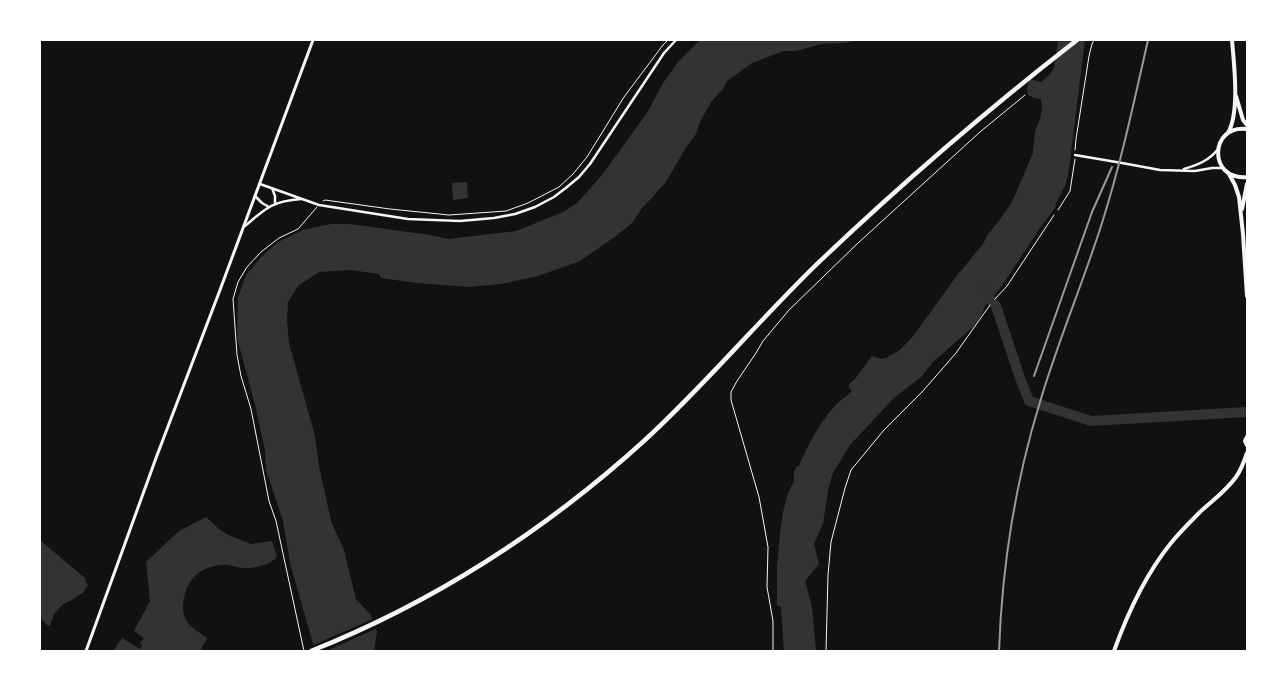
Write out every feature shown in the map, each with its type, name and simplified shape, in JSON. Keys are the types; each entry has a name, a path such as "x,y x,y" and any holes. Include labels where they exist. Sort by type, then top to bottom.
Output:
{"main road":[{"path":"312,651 402,610 452,582 528,533 606,474 669,417 778,304 875,210 973,123 1077,40"},
{"path":"1228,133 1233,119 1235,89 1232,40"},
{"path":"1235,89 1243,120 1247,127 1239,128 1222,138 1218,150 1218,158 1236,185 1241,214 1247,296"},
{"path":"1229,174 1237,177 1247,177"},
{"path":"1241,214 1247,184"},
{"path":"1247,437 1245,441 1247,445"},
{"path":"1114,651 1132,606 1155,565 1171,543 1230,484 1243,466 1247,453"}],"street":[{"path":"86,651 156,458 313,40"},
{"path":"259,184 319,205 408,219 460,221 515,214 535,207 554,196 579,176 590,164 664,53 676,40"},
{"path":"1180,171 1207,160 1218,150"},
{"path":"1075,155 1160,170 1195,171 1223,168"},
{"path":"272,188 275,204"},
{"path":"255,196 269,207"},
{"path":"243,227 275,204 285,200 303,199"}],"path":[{"path":"304,651 276,522 269,501 251,409 237,355 233,299 238,282 247,267 260,252 279,238 298,229 325,200 390,210 449,215 506,211 528,203 559,187 582,163 624,97 668,40"},
{"path":"1058,210 1070,191 1088,56 1094,40"},
{"path":"773,651 773,621 767,587 768,547 759,497 731,400 731,392 763,341 789,310 858,243 972,138 1025,95"},
{"path":"995,300 1054,215"},
{"path":"826,651 831,542 851,470 884,430 922,392 956,353 990,305"}],"shaded area":[{"path":"700,40 859,40 845,43 821,44 796,51 784,51 752,63 727,81 723,89 711,102 696,134 666,182 642,208 632,223 580,261 538,276 501,284 469,287 381,278 379,274 350,270 319,272 298,286 288,302 289,343 315,436 319,466 331,521 344,550 356,599 371,615 377,632 374,651 315,651 290,563 283,521 266,470 265,450 237,338 238,297 246,275 261,257 278,242 303,230 331,224 350,224 448,239 516,231 563,212 577,203 602,175 647,113 663,83 678,62"},
{"path":"1058,40 1085,40 1069,169 1066,184 1055,205 1056,207 1001,287 985,306 973,327 933,362 921,377 894,398 850,445 833,473 828,490 823,524 814,544 819,564 805,581 812,607 816,651 784,651 781,607 777,605 777,566 783,512 788,493 794,481 794,472 823,421 836,405 852,391 849,388 849,384 872,356 881,359 886,358 900,350 914,335 955,278 983,244 988,234 1012,202 1033,153 1035,132 1042,109 1041,99 1028,94 1028,84 1030,79 1041,82 1050,74 1054,68"},
{"path":"467,182 468,198 453,200 452,183"},
{"path":"206,517 228,535 251,544 272,541 277,557 270,563 250,568 219,565 201,571 194,577 189,584 183,606 185,618 191,626 207,638 200,651 113,651 122,638 140,649 142,646 140,643 144,638 134,631 150,601 146,562 179,531"},
{"path":"40,540 86,579 85,581 88,585 82,594 63,604 54,614 50,626 40,618"}],"pier":[{"path":"375,618 378,628 326,651 312,651 311,646"}],"waterway":[{"path":"982,289 996,306 1029,401 1091,421 1247,412"}],"railway":[{"path":"999,651 1003,588 1011,525 1023,463 1047,379 1109,200 1148,40"},
{"path":"1034,376 1092,212 1112,167"}]}
